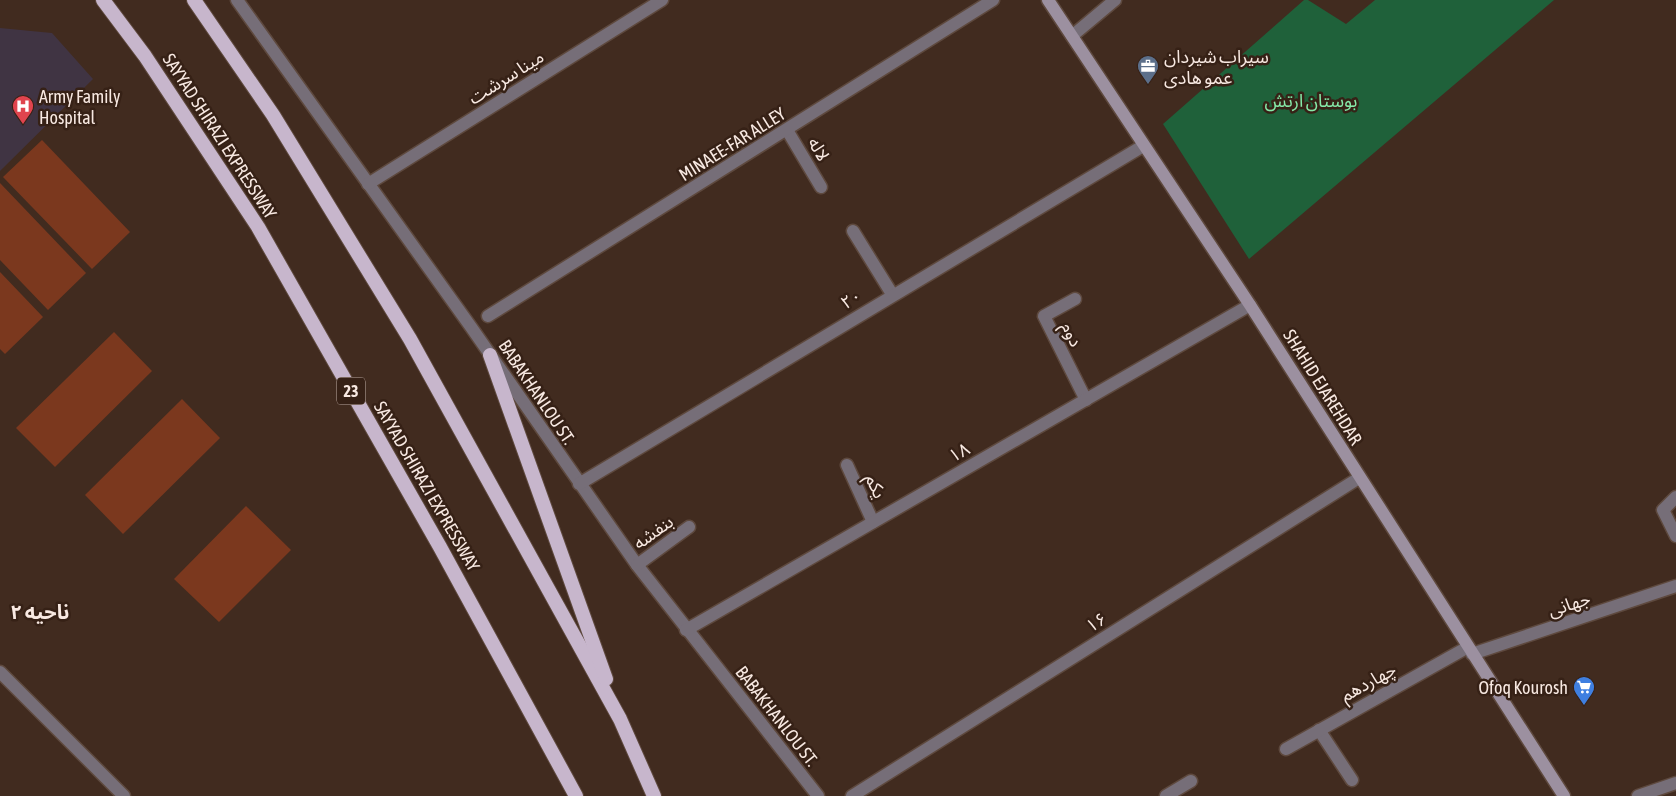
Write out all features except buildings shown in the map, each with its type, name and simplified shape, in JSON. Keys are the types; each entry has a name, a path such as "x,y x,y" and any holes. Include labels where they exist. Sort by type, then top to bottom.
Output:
{"highway":[{"name":"SAYYAD SHIRAZI EXPRESSWAY","path":"104,0 146,56 258,227 440,547 576,796"},
{"path":"194,0 273,115 392,310 620,720"},
{"path":"490,355 620,720 654,796"}],"main road":[{"name":"SHAHID EJAREHDAR","path":"1048,0 1250,305 1564,796"}],"street":[{"name":"BABAKHANLOU ST.","path":"237,0 637,565 686,630 818,796"},
{"name":"مینا سرشت","path":"368,184 662,0"},
{"name":"MINAEE-FAR ALLEY","path":"488,316 993,0"},
{"path":"1072,36 1115,0"},
{"name":"لاله","path":"787,130 821,187"},
{"name":"۲۰","path":"579,484 892,294 1143,146"},
{"path":"854,231 892,294"},
{"name":"دوم","path":"1075,299 1044,316 1086,400"},
{"name":"۱۸","path":"686,630 1250,305"},
{"name":"یکم","path":"847,465 873,522"},
{"name":"۱۶","path":"852,796 1359,478"},
{"path":"1676,497 1663,510 1676,536"},
{"name":"بنفشه","path":"637,565 689,527"},
{"name":"جهانی","path":"1470,650 1676,586"},
{"name":"چهاردهم","path":"1286,749 1470,650"},
{"path":"0,672 124,796"},
{"path":"1319,730 1352,780"},
{"path":"1166,796 1191,782"},
{"path":"1638,796 1676,783"}],"shaded area":[{"name":"Army Family Hospital","path":"0,28 52,33 93,79 0,171"}],"green space":[{"name":"بوستان ارتش","path":"1304,0 1308,0 1346,24 1375,0 1554,0 1249,259 1163,124"}],"place":[{"name":"سیراب شیردان عمو هادی","path":"1148,85"},
{"name":"Army Family Hospital","path":"23,125"},
{"name":"Ofoq Kourosh","path":"1584,706"}],"district":[{"name":"ناحیه ۲","path":"40,611"}]}
